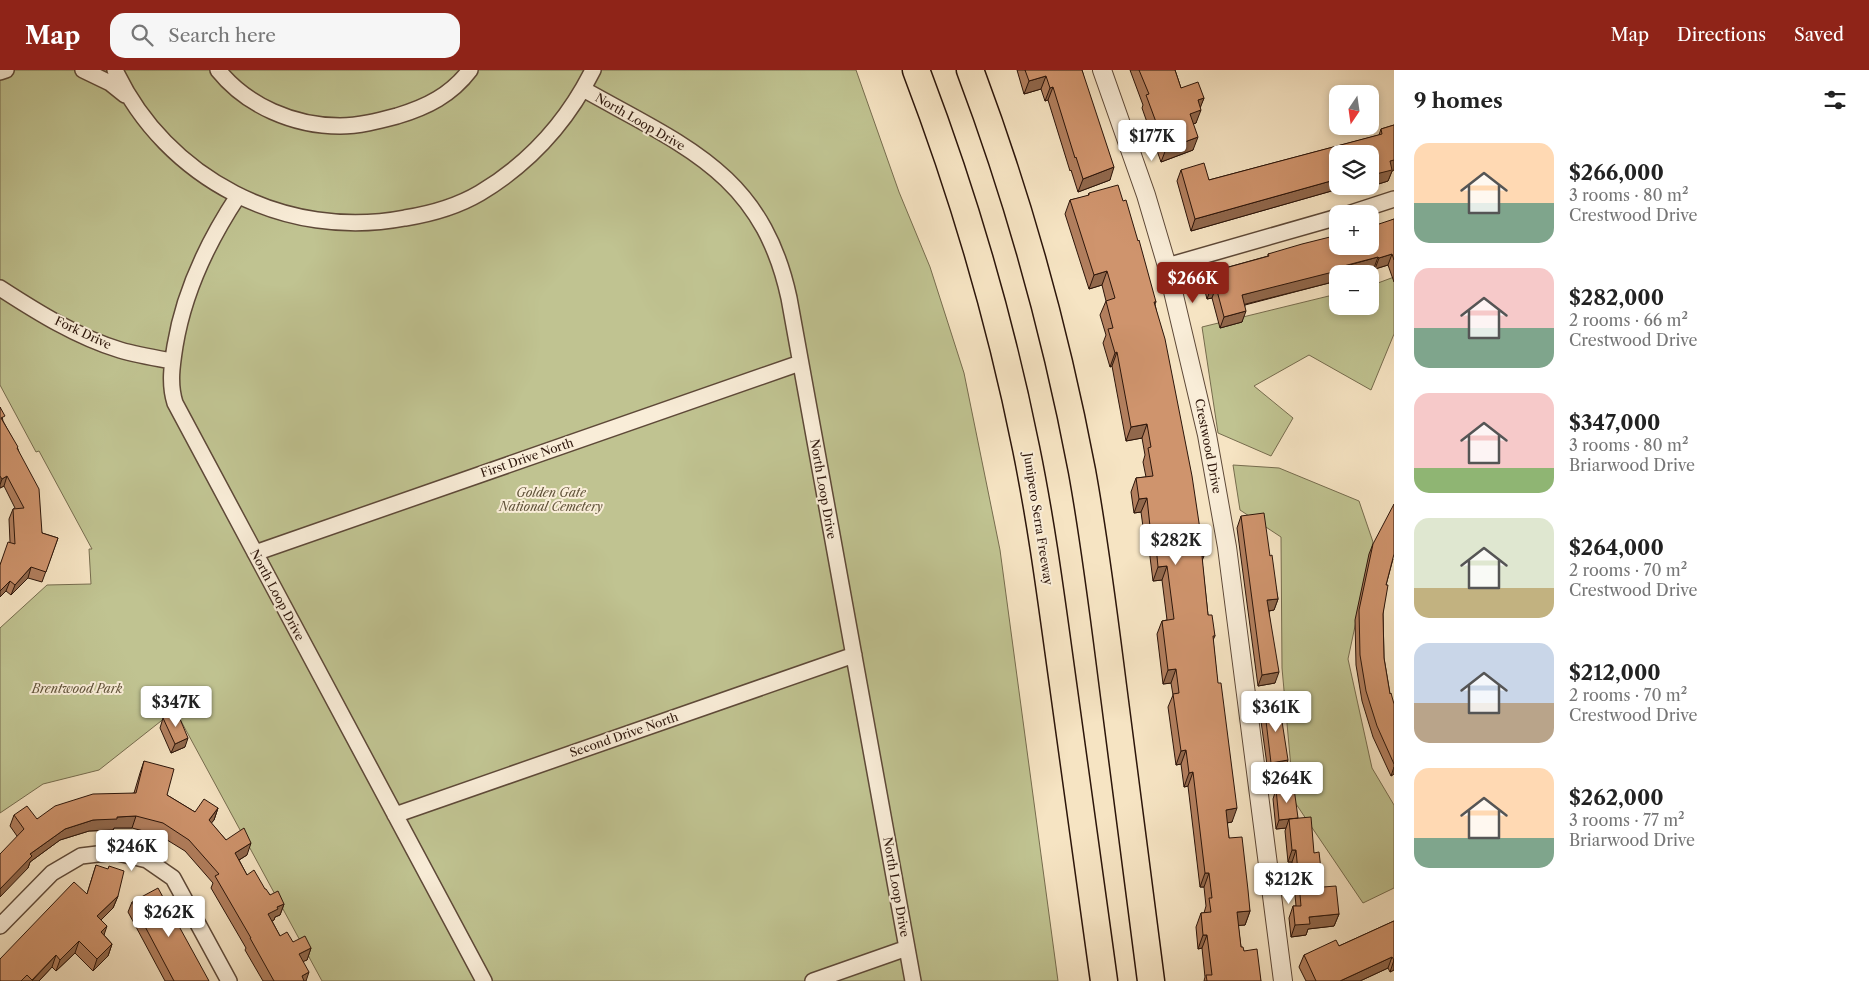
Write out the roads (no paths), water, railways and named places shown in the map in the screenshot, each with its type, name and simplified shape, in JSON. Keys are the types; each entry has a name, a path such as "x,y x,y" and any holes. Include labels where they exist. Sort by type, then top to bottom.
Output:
{"highway":[{"name":"Junipero Serra Freeway","path":"916,70 948,157 978,251 1004,348 1026,447 1049,579 1104,981"},
{"path":"970,70 1002,161 1038,279 1058,358 1077,446 1101,592 1151,981"}],"street":[{"path":"0,72 6,70"},
{"path":"83,70 110,82 125,96 161,139 187,164 213,182 238,196 277,212 299,218 338,223 383,223 433,212 478,194 527,159 558,127 583,90 593,70"},
{"path":"115,70 137,110"},
{"path":"218,70 242,94 277,113 304,122 342,126 378,121 424,107 455,88 470,70"},
{"name":"Crestwood Drive","path":"1102,70 1140,177 1167,266 1207,435 1227,547 1283,981"},
{"name":"North Loop Drive","path":"583,90 700,156 722,175 743,197 764,227 778,259 786,286 913,981"},
{"name":"North Loop Drive","path":"238,196 214,233 195,272 180,320 172,361 171,388 175,403 484,981"},
{"path":"1376,205 1394,199"},
{"path":"1167,266 1329,220"},
{"name":"Fork Drive","path":"0,288 45,315 91,339 132,354 172,361"},
{"name":"First Drive North","path":"254,553 800,363"},
{"name":"Second Drive North","path":"395,815 854,655"},
{"path":"0,926 52,873 81,856 114,852 147,860 173,878 229,981"},
{"path":"813,981 907,948"}],"park label":[{"name":"Golden Gate National Cemetery","path":"551,500"},
{"name":"Brentwood Park","path":"77,689"}]}
